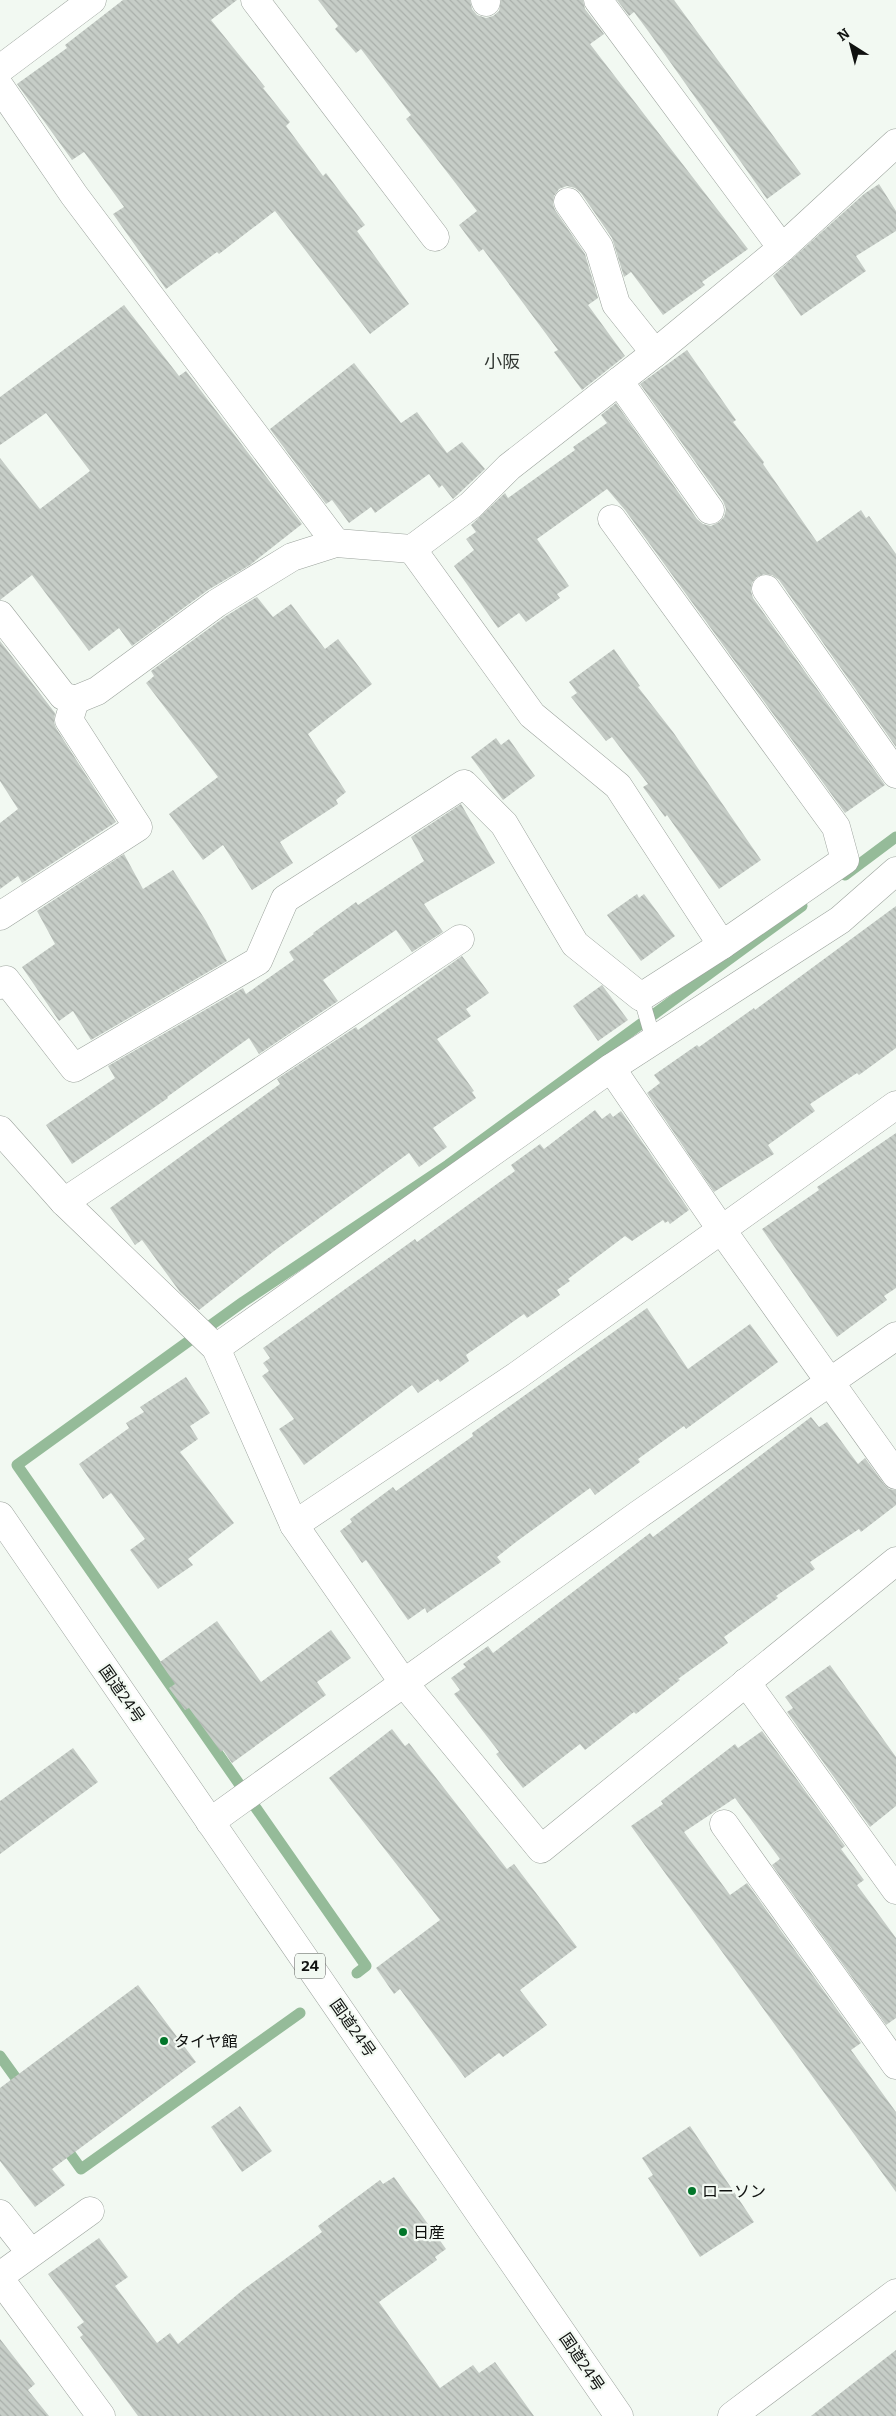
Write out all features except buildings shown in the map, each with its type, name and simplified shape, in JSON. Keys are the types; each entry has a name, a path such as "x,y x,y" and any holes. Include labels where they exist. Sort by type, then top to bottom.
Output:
{"main road":[{"path":"0,69 92,0"},
{"path":"256,0 435,237"},
{"path":"598,0 782,248"},
{"path":"0,87 74,195 336,543"},
{"path":"0,615 64,696 76,700 98,691 217,603 292,557 336,543 412,549 471,506 509,467 655,353 782,248 896,142"},
{"path":"568,202 599,247 616,304 655,353"},
{"path":"619,381 710,510"},
{"path":"0,985 6,980 74,1068 258,961 285,899 464,784 504,824 575,944 641,997 845,860 836,827 612,519"},
{"path":"412,549 532,715 618,786 722,944"},
{"path":"766,589 896,774"},
{"path":"0,916 138,827 69,720 76,700"},
{"path":"216,1348 611,1068 654,1042 840,920 896,871"},
{"path":"64,1202 460,939"},
{"path":"611,1068 721,1229 896,1475"},
{"path":"294,1525 518,1375 896,1105"},
{"path":"0,1130 64,1202 216,1348 294,1525 402,1682 541,1849 896,1560"},
{"path":"210,1822 638,1514 896,1336"},
{"name":"国道24号","path":"1,1520 619,2416"},
{"path":"746,1682 896,1890"},
{"path":"724,1824 896,2065"},
{"path":"90,2211 30,2252 0,2277 101,2416"},
{"path":"0,2214 30,2252"},
{"path":"732,2416 896,2293"}],"lane":[{"path":"641,997 654,1042"}],"waterway":[{"path":"845,875 896,837"},
{"path":"357,1973 366,1966 17,1465 243,1302 448,1165 802,906"},
{"path":"63,2144 81,2169 300,2013"},
{"path":"0,2056 23,2088"}],"place":[{"name":"タイヤ館","path":"164,2041"},
{"name":"ローソン","path":"692,2191"},
{"name":"日産","path":"403,2232"}],"district":[{"name":"小阪","path":"502,362"}]}
